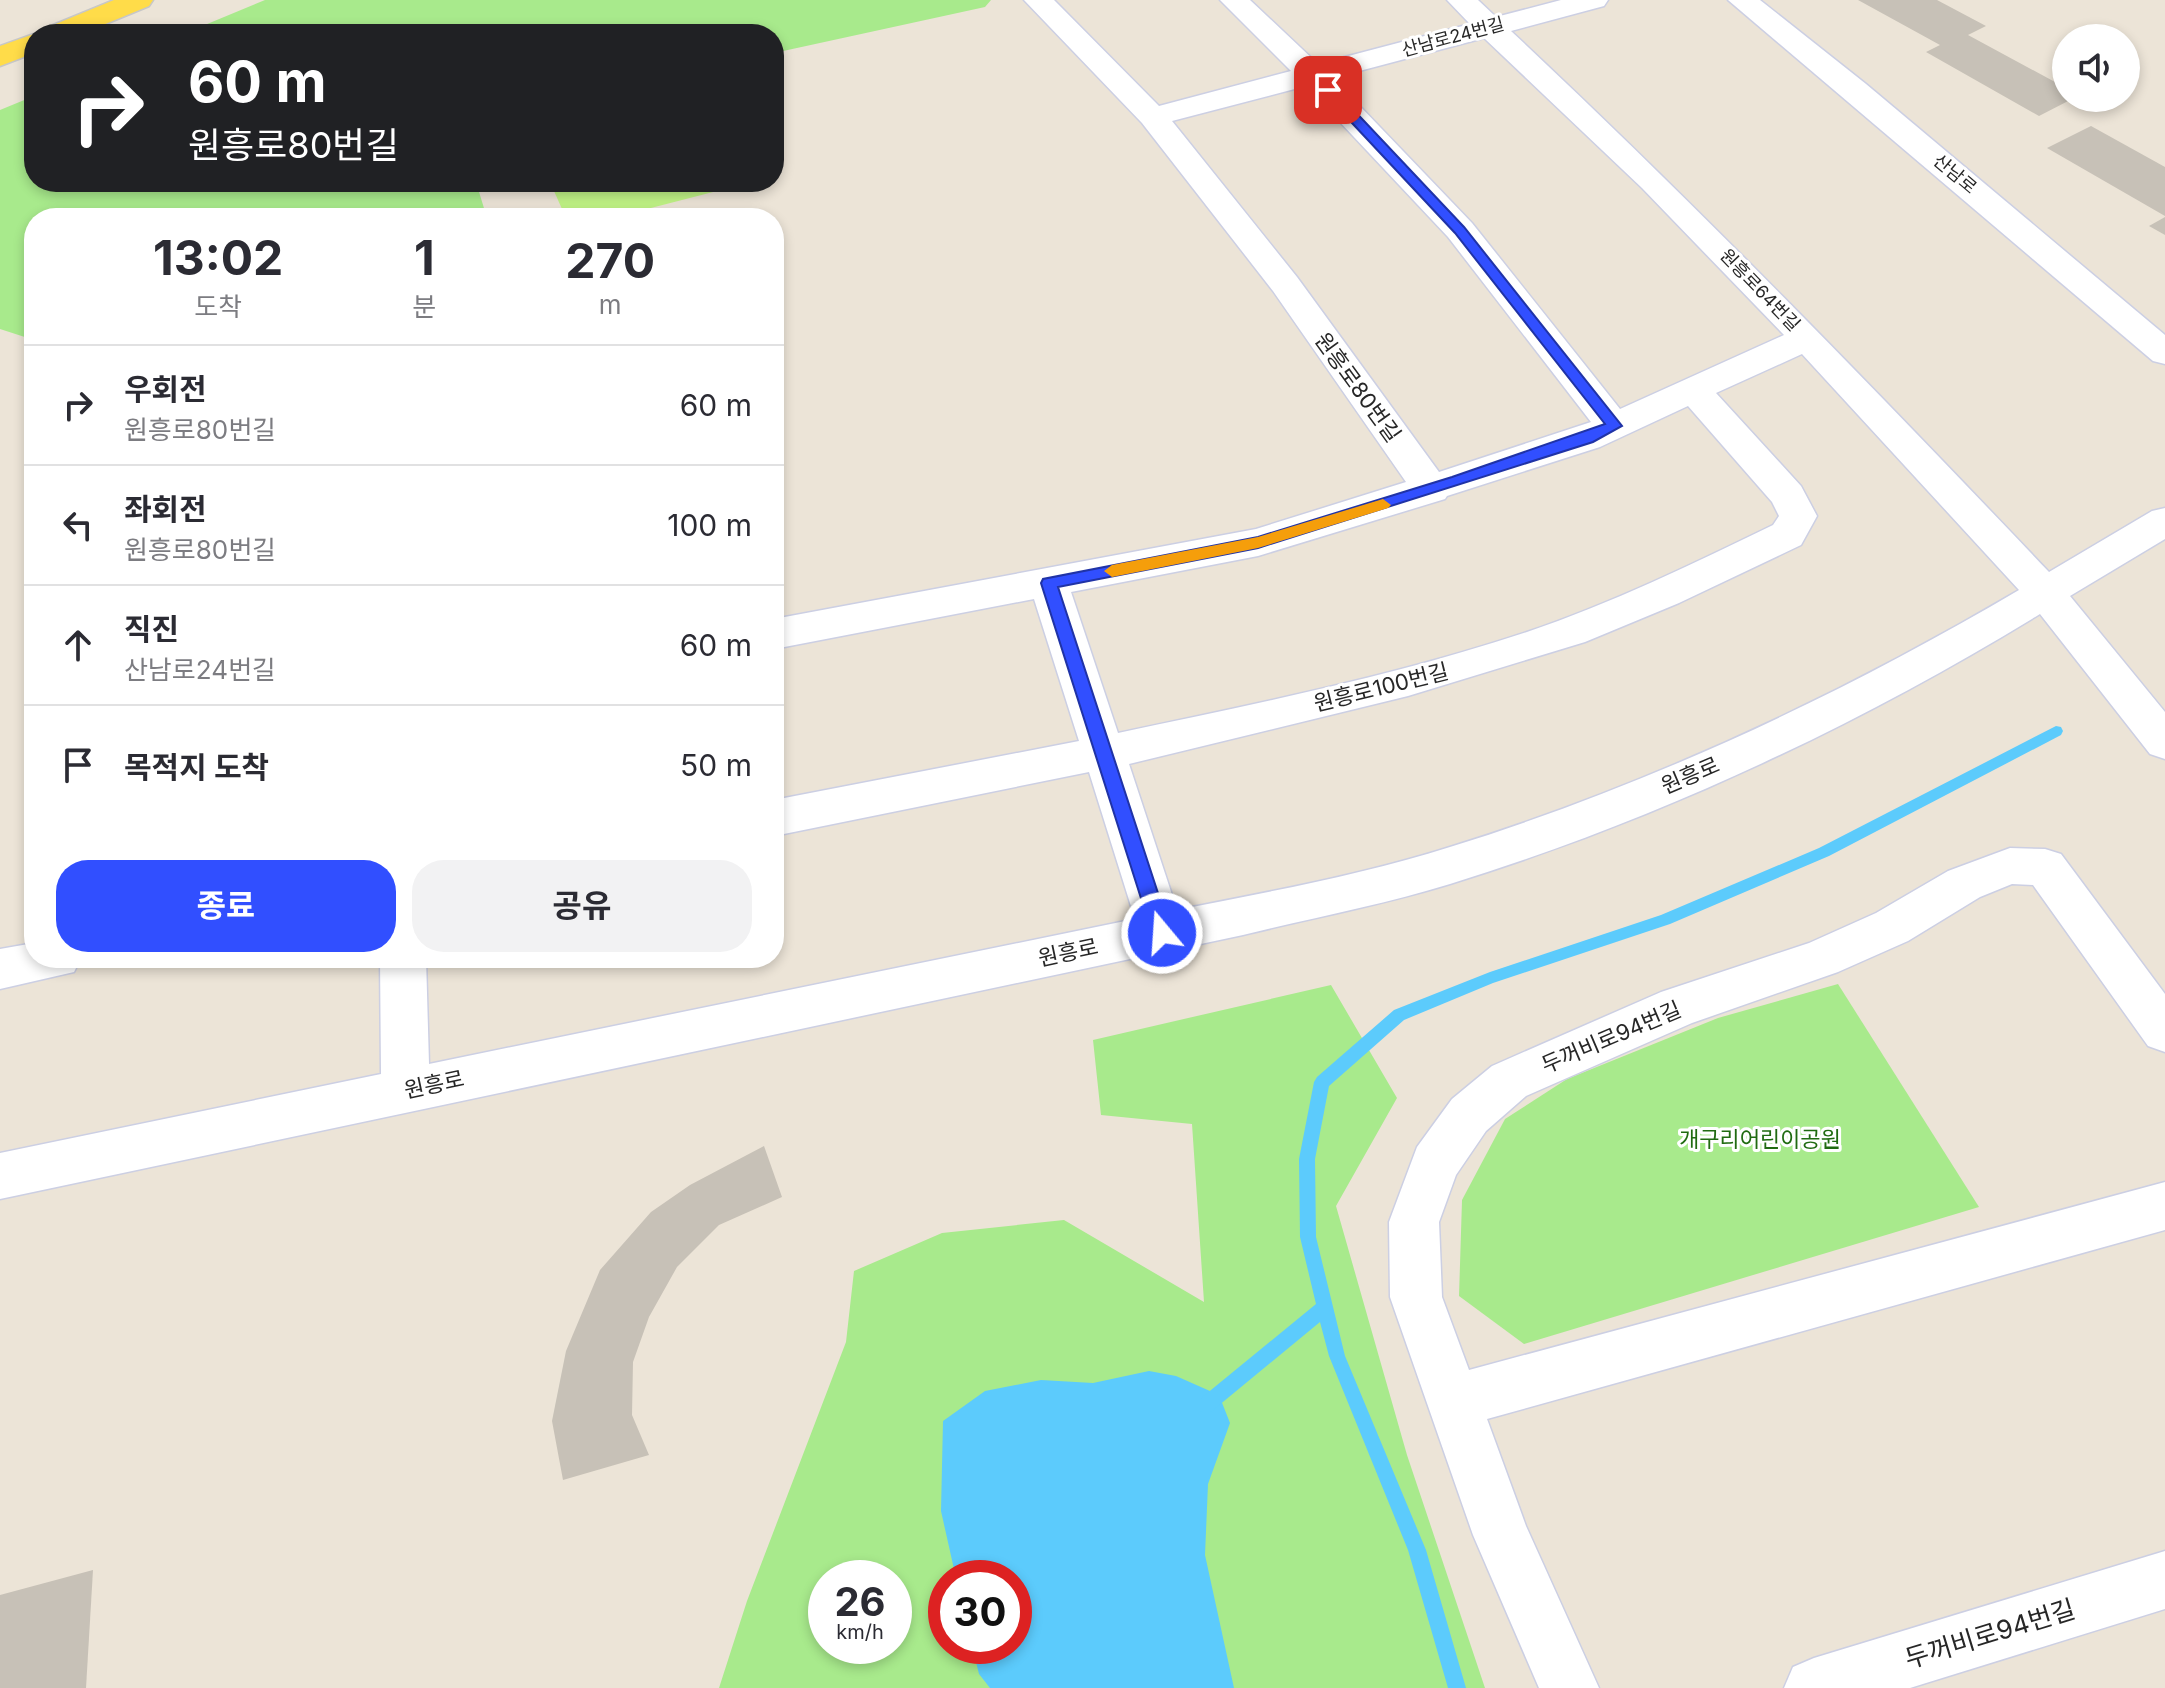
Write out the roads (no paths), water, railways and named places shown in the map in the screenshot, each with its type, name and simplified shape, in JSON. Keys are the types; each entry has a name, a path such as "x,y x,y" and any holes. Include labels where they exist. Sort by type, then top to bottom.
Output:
{"main road":[{"path":"80,24 139,0"},
{"path":"0,57 24,47"}],"street":[{"path":"1234,0 1313,75 1460,230 1614,426"},
{"name":"원흥로64번길","path":"1461,0 1653,181 1807,338 2046,594 2165,742"},
{"name":"산남로24번길","path":"1153,117 1594,0"},
{"name":"산남로","path":"1742,0 1855,90 2165,353"},
{"path":"1045,7 1153,117"},
{"name":"원흥로80번길","path":"1153,117 1285,284 1432,490"},
{"path":"784,632 1258,542 1432,490 1587,438 1807,338"},
{"name":"원흥로100번길","path":"784,816 1104,754 1438,674 1539,643 1666,595 1787,535 1798,516 1788,495 1694,391"},
{"name":"원흥로","path":"0,1176 1162,933 1448,866 1605,811 1801,728 1941,655 2165,521"},
{"path":"1049,583 1162,933"},
{"name":"두꺼비로94번길","path":"1569,1688 1501,1535 1416,1297 1414,1222 1435,1163 1469,1115 1509,1081 1678,1007 1822,958 1892,927 1964,884 2010,866 2045,867 2165,1031"},
{"path":"0,969 24,964"},
{"path":"403,968 405,1090"},
{"path":"1451,1402 2165,1206"},
{"name":"두꺼비로94번길","path":"1814,1688 2165,1580"}],"water":[{"path":"1149,1371 1176,1376 1219,1395 1230,1423 1208,1484 1205,1555 1234,1688 990,1688 979,1674 976,1664 1032,1664 1032,1560 952,1560 941,1511 943,1421 985,1391 1041,1380 1093,1383"}],"waterway":[{"path":"1457,1688 1417,1550 1337,1356 1308,1237 1307,1159 1322,1082 1399,1015 1490,978 1665,920 1824,852 2056,731"},
{"path":"1206,1405 1325,1307"}],"park label":[{"name":"개구리어린이공원","path":"1760,1139"}]}
